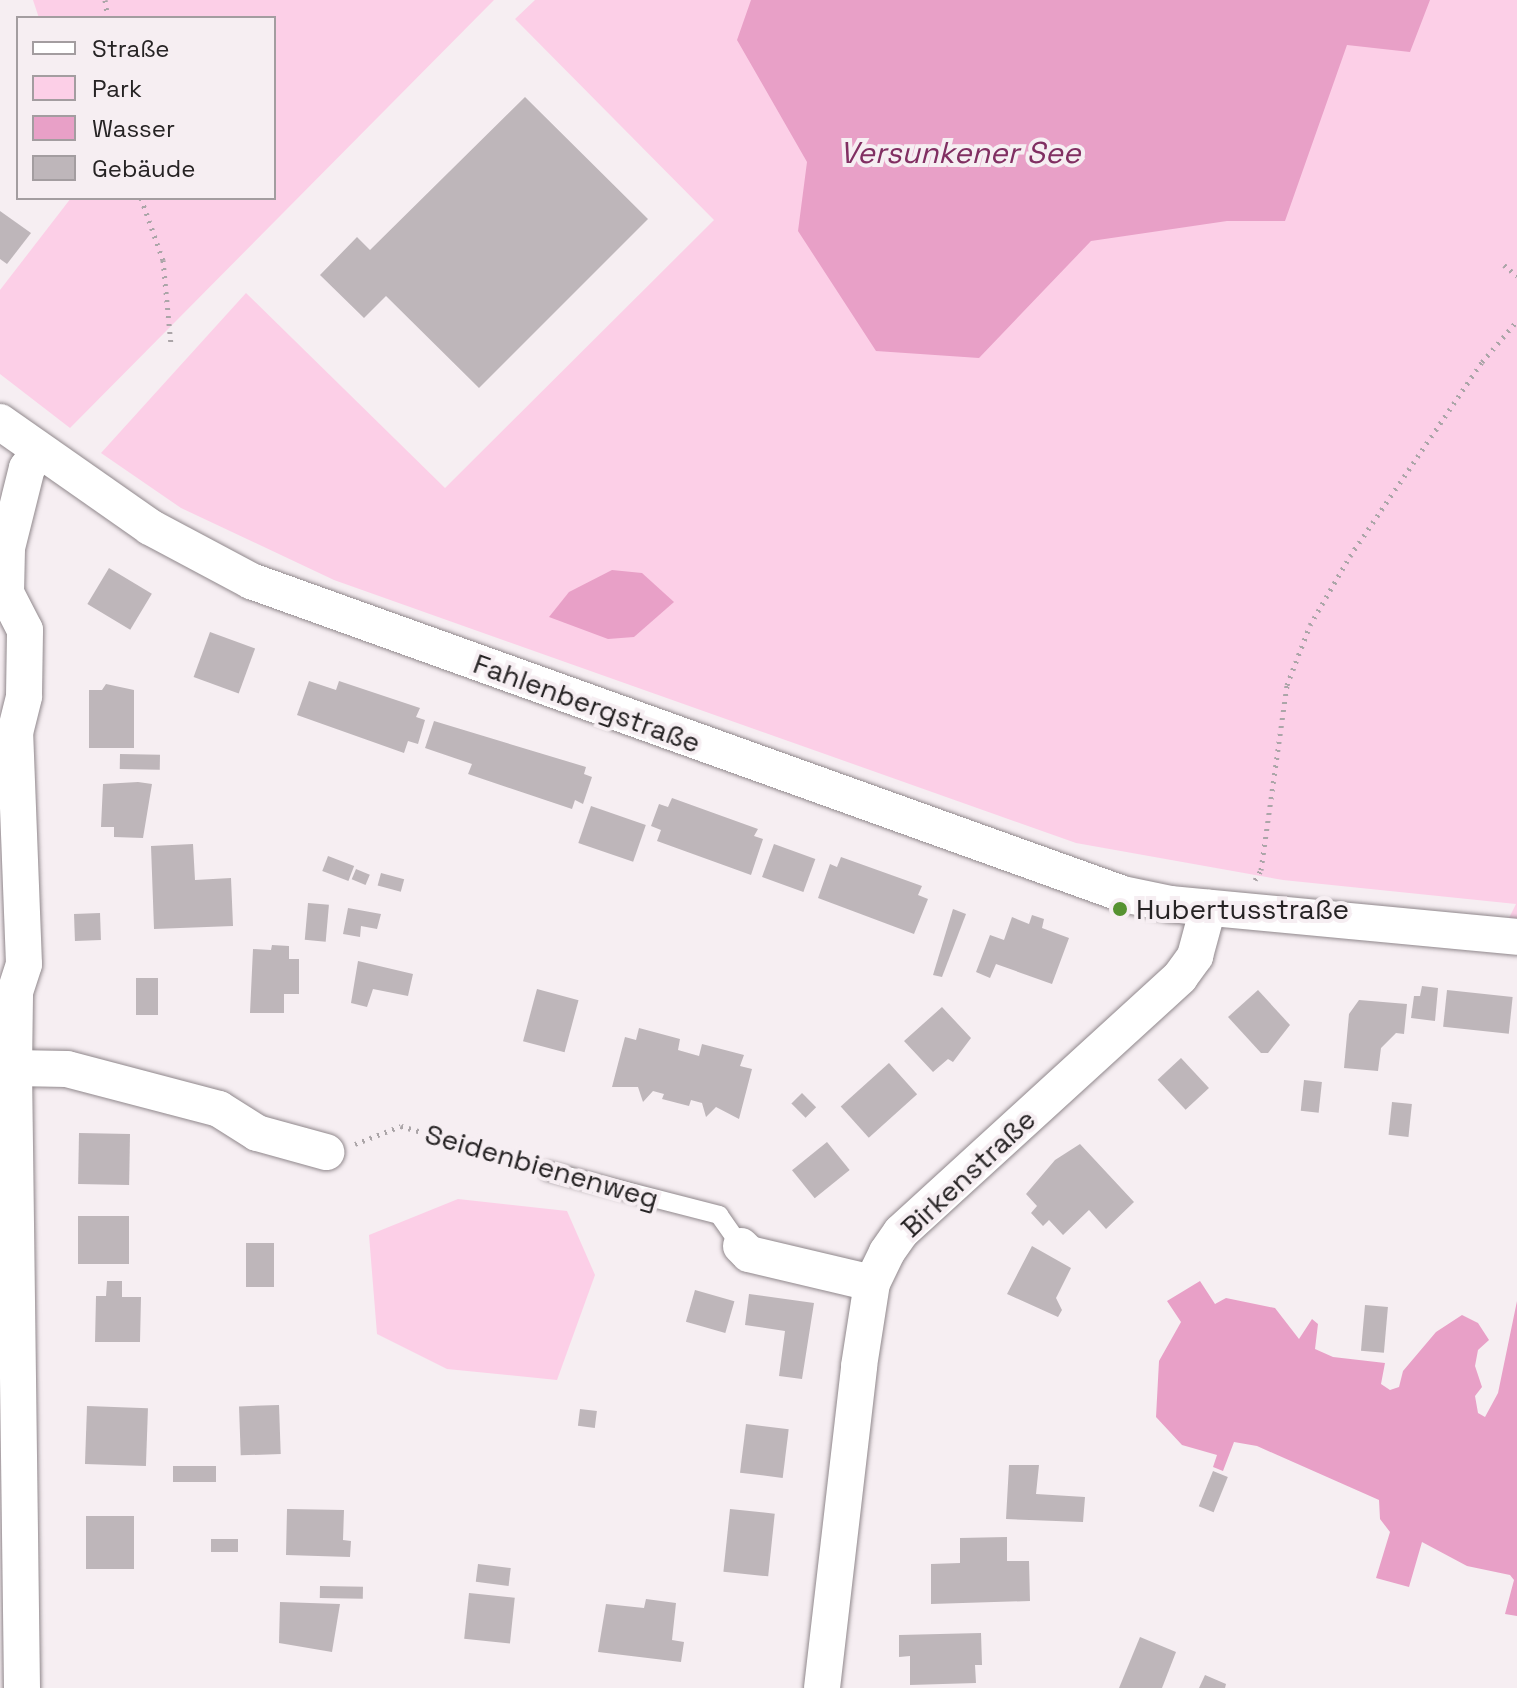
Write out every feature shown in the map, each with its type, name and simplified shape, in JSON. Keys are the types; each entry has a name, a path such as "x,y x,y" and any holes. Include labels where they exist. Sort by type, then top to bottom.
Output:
{"street":[{"name":"Fahlenbergstraße","path":"0,422 150,527 251,581 1123,894 1223,909"},
{"path":"22,1688 10,1631 15,992 24,964 15,733 24,696 25,630 6,593 7,548 27,468 39,452"},
{"path":"1223,909 1517,937"},
{"name":"Birkenstraße","path":"822,1688 872,1283 901,1232 1180,977 1223,909"},
{"path":"14,1068 67,1069 219,1109 257,1133 326,1152"},
{"name":"Seidenbienenweg","path":"741,1246 749,1254 872,1283"}],"lane":[{"name":"Seidenbienenweg","path":"548,1171 719,1215 741,1246"}],"path":[{"path":"142,200 163,260 171,345"},
{"path":"1504,265 1517,276"},
{"path":"1223,909 1261,870 1284,699 1310,625 1358,543 1482,362 1517,321"},
{"name":"Seidenbienenweg","path":"326,1152 401,1126 548,1171"}],"green space":[{"path":"33,0 494,0 70,428 0,374 0,290 69,200 276,200 276,16 38,16"},
{"path":"535,0 1517,0 1517,921 1508,920 1516,904 1283,880 1076,843 334,580 181,508 101,453 246,293 445,488 714,220 515,19"},
{"path":"458,1199 567,1211 595,1275 557,1380 447,1369 377,1334 369,1235"}],"water":[{"name":"Versunkener See","path":"751,0 1430,0 1410,52 1347,45 1285,221 1227,221 1091,241 979,358 876,351 798,231 807,162 737,40"},
{"path":"612,570 642,573 674,602 634,637 608,639 549,617 569,592"},
{"path":"1200,1281 1215,1304 1226,1298 1275,1308 1299,1339 1312,1319 1318,1324 1315,1349 1333,1357 1385,1363 1381,1384 1390,1390 1399,1387 1403,1371 1436,1332 1462,1315 1478,1323 1489,1340 1478,1350 1475,1366 1482,1387 1475,1396 1478,1413 1485,1417 1498,1393 1517,1301 1517,1616 1505,1614 1514,1580 1510,1575 1467,1566 1422,1542 1409,1587 1376,1578 1390,1532 1380,1519 1379,1500 1257,1446 1234,1442 1223,1471 1213,1467 1217,1455 1182,1445 1156,1417 1159,1361 1181,1322 1167,1301"}],"building":[{"path":"525,97 648,219 479,388 386,296 364,318 320,275 357,237 370,250"},
{"path":"0,211 31,233 7,264 0,259"},
{"path":"109,568 152,594 130,630 87,604"},
{"path":"210,632 255,648 239,694 194,677"},
{"path":"309,681 336,690 339,681 420,708 416,717 425,720 418,744 408,741 404,753 297,715"},
{"path":"106,684 134,690 134,748 89,748 89,690 102,690"},
{"path":"434,721 586,767 584,774 592,777 583,804 575,800 572,809 468,774 472,764 425,748"},
{"path":"120,754 160,755 160,770 120,769"},
{"path":"103,784 152,784 143,838 114,837 114,827 101,827"},
{"path":"672,798 758,829 754,836 763,839 751,875 657,841 661,830 651,826 659,804 668,807"},
{"path":"591,806 646,825 633,862 578,843"},
{"path":"193,844 195,880 231,878 233,926 154,929 151,846"},
{"path":"774,844 815,859 803,892 762,877"},
{"path":"328,856 354,866 348,881 322,871"},
{"path":"841,857 922,886 918,895 928,899 914,934 818,898 830,864 837,867"},
{"path":"356,869 370,875 366,885 352,879"},
{"path":"381,873 404,879 401,892 378,886"},
{"path":"308,903 329,905 326,942 305,940"},
{"path":"348,908 381,914 377,929 361,926 360,937 343,934"},
{"path":"953,909 966,914 942,977 933,975"},
{"path":"100,913 101,940 75,941 74,914"},
{"path":"1032,915 1044,919 1042,928 1069,938 1052,984 996,964 990,978 976,972 990,935 1004,940 1012,917 1029,924"},
{"path":"272,945 289,946 289,959 299,959 299,994 284,994 284,1013 250,1013 253,949 271,950"},
{"path":"358,961 413,974 408,996 373,989 367,1007 351,1003"},
{"path":"136,978 158,978 158,1015 136,1015"},
{"path":"1422,986 1438,988 1435,1021 1411,1018 1414,996 1420,996"},
{"path":"537,989 579,1000 565,1052 523,1041"},
{"path":"1258,990 1290,1025 1268,1053 1261,1053 1228,1017"},
{"path":"1447,990 1513,997 1509,1034 1443,1027"},
{"path":"1359,1000 1407,1004 1404,1034 1396,1033 1381,1048 1378,1071 1344,1068 1349,1014"},
{"path":"942,1007 971,1038 953,1062 948,1059 933,1072 904,1041"},
{"path":"639,1028 680,1039 678,1050 699,1056 702,1044 744,1055 740,1066 752,1069 739,1119 716,1107 706,1117 702,1103 691,1100 689,1106 662,1099 664,1094 653,1091 643,1102 638,1087 612,1087 625,1037 636,1040"},
{"path":"1181,1058 1209,1088 1186,1110 1158,1080"},
{"path":"889,1063 917,1094 869,1138 841,1106"},
{"path":"1304,1080 1322,1082 1319,1113 1301,1111"},
{"path":"802,1093 816,1107 806,1118 791,1104"},
{"path":"1392,1102 1412,1104 1408,1137 1389,1135"},
{"path":"79,1133 130,1134 129,1185 78,1184"},
{"path":"827,1142 850,1170 815,1198 792,1170"},
{"path":"1080,1144 1134,1202 1106,1229 1089,1210 1063,1235 1049,1220 1043,1226 1031,1213 1037,1206 1026,1194 1055,1160"},
{"path":"78,1216 129,1216 129,1264 78,1264"},
{"path":"246,1243 274,1243 274,1287 246,1287"},
{"path":"1032,1246 1071,1268 1056,1298 1062,1310 1058,1317 1007,1294"},
{"path":"107,1281 122,1281 122,1297 141,1297 140,1342 95,1342 96,1296 106,1296"},
{"path":"695,1290 734,1301 725,1333 686,1322"},
{"path":"749,1294 814,1303 802,1379 779,1376 785,1331 745,1325"},
{"path":"1365,1305 1388,1307 1384,1353 1361,1351"},
{"path":"279,1405 281,1454 241,1455 239,1406"},
{"path":"87,1406 148,1408 146,1466 85,1464"},
{"path":"580,1409 597,1411 595,1428 578,1426"},
{"path":"746,1424 789,1429 783,1478 740,1473"},
{"path":"1009,1465 1039,1465 1036,1494 1085,1497 1083,1522 1006,1519"},
{"path":"173,1466 216,1466 216,1482 173,1482"},
{"path":"1213,1471 1228,1477 1214,1512 1199,1506"},
{"path":"287,1509 344,1510 343,1540 351,1541 350,1557 286,1555"},
{"path":"730,1509 775,1514 768,1576 723,1572"},
{"path":"86,1516 134,1516 134,1569 86,1569"},
{"path":"1007,1537 1007,1561 1029,1561 1030,1601 931,1604 931,1564 960,1563 960,1538"},
{"path":"211,1539 238,1539 238,1552 211,1552"},
{"path":"478,1564 511,1568 509,1586 476,1582"},
{"path":"320,1586 363,1587 363,1599 320,1598"},
{"path":"469,1593 515,1598 510,1644 464,1639"},
{"path":"646,1599 676,1603 672,1640 684,1642 681,1662 598,1652 606,1604 644,1608"},
{"path":"280,1602 340,1604 332,1652 279,1643"},
{"path":"981,1633 982,1665 975,1665 976,1683 910,1685 910,1656 899,1657 899,1635"},
{"path":"1140,1637 1176,1652 1162,1688 1119,1688"},
{"path":"1205,1675 1226,1684 1225,1688 1199,1688"}],"place":[{"name":"Hubertusstraße","path":"1120,909"}]}
